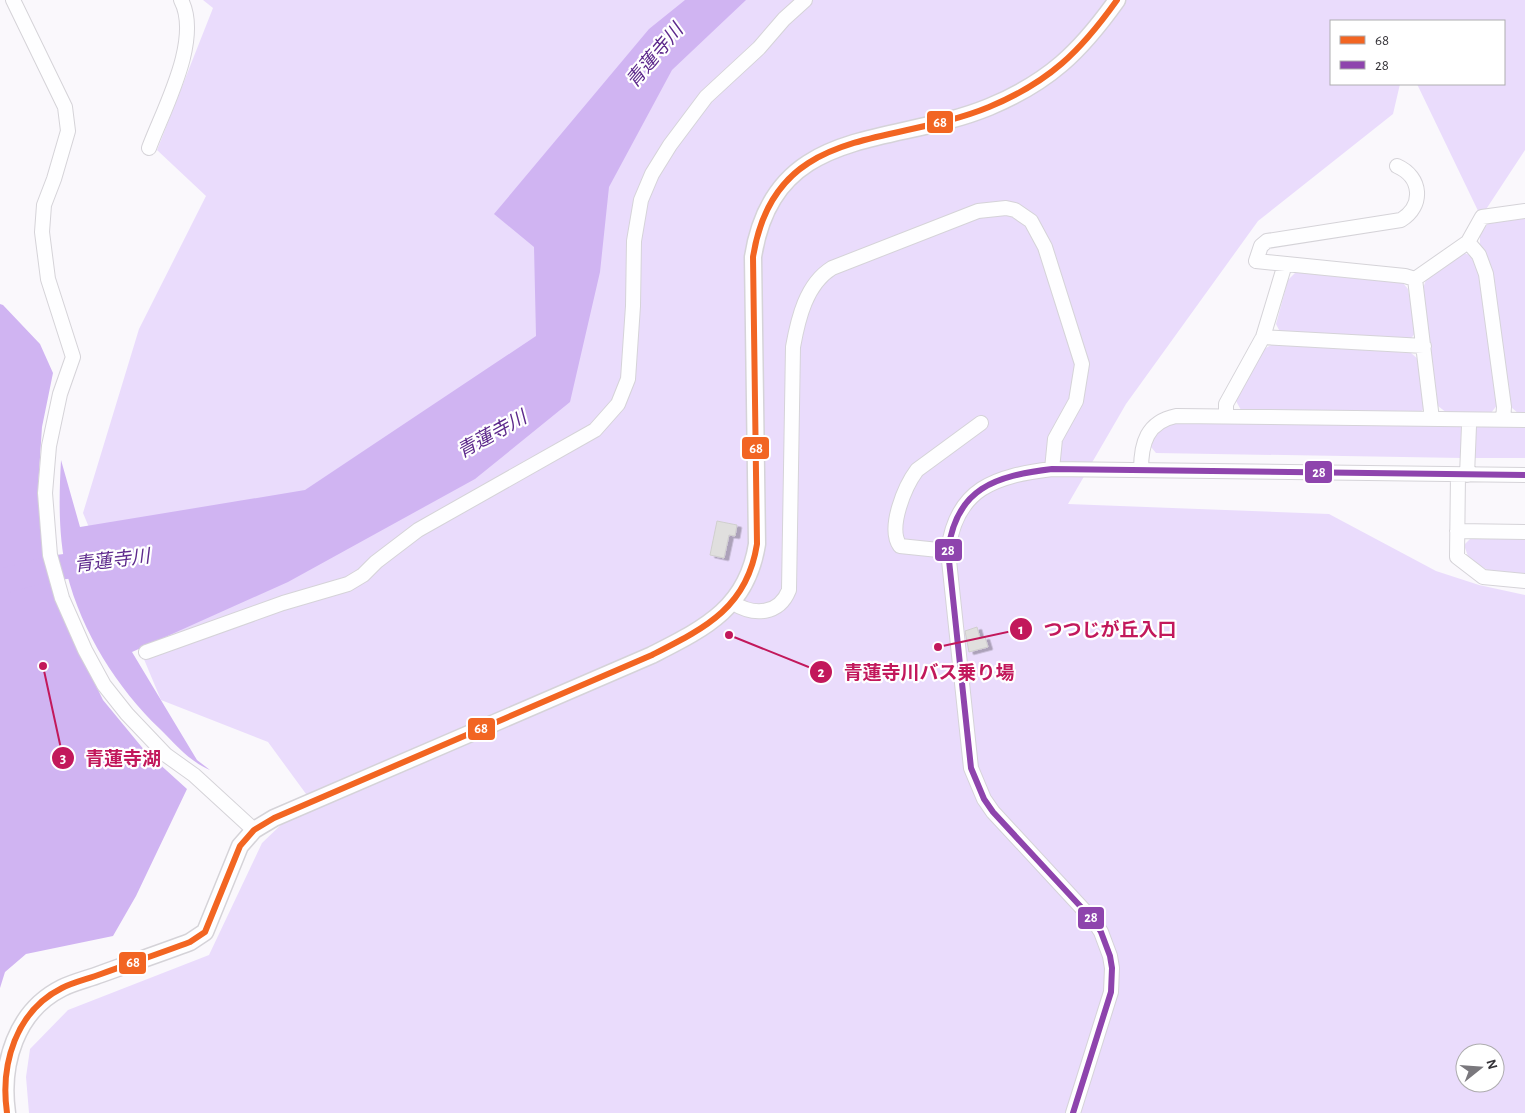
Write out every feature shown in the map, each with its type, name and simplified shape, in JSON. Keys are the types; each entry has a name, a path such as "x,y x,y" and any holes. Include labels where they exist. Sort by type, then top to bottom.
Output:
{"main road":[{"path":"7,1113 1,1079 8,1050 20,1025 36,1006 62,988 190,942 205,932 240,846 254,830 274,818 652,655 687,637 723,613 733,603 749,578 757,544 753,256 758,229 776,192 806,163 836,148 950,120 987,108 1029,87 1072,56 1096,29 1117,0"}],"street":[{"path":"13,0 65,107 68,131 60,164 44,205 42,232 48,279 73,357 60,394 49,446 45,493 50,555 62,598 85,650 104,685 147,736 166,755 194,775 254,830"},
{"path":"148,148 172,91 184,52 187,10 182,0"},
{"path":"146,652 283,603 348,584 363,575 376,562 418,530 595,430 618,404 628,379 633,314 634,241 640,200 652,174 670,145 706,97 759,48 784,19 805,0"},
{"path":"1397,166 1409,173 1417,188 1417,203 1407,217 1401,220 1267,241 1261,246 1256,262 1405,276 1415,279"},
{"path":"733,603 756,612 768,611 777,608 785,600 789,590 793,347 799,319 811,290 817,280 832,268 972,212 1006,208 1015,210 1027,218 1038,232 1045,247 1082,364 1076,401 1055,439 1052,469"},
{"path":"1415,279 1468,242 1482,217 1525,211"},
{"path":"1468,242 1479,255 1486,274 1504,407 1504,420"},
{"path":"1226,416 1226,404 1264,337 1285,264"},
{"path":"1415,279 1432,419"},
{"path":"1264,337 1424,346"},
{"path":"1141,470 1144,440 1151,428 1162,420 1176,416 1525,420"},
{"path":"948,551 900,546 896,536 900,504 909,481 917,470 981,423"},
{"path":"1468,426 1457,531 1457,556 1483,577 1525,582"},
{"path":"1073,1113 1111,992 1112,968 1110,956 1101,932 1094,921 993,812 976,784 968,748 948,551 958,514 978,490 991,482 1007,476 1052,469 1525,475"},
{"path":"1457,531 1525,532"}],"shaded area":[{"path":"203,0 1525,0 1525,150 1481,217 1417,85 1505,85 1505,20 1330,20 1330,85 1400,85 1393,114 1258,221 1126,404 1068,504 1329,514 1436,571 1479,585 1525,595 1525,1113 29,1113 26,1077 30,1049 68,1010 209,955 262,843 309,798 268,742 161,700 83,513 139,329 206,196 157,150 213,8"},
{"path":"1525,217 1525,414 1519,414 1511,407 1493,273 1480,245 1480,235 1488,223"},
{"path":"1462,252 1472,256 1480,273 1498,404 1491,413 1447,413 1438,406 1423,288 1426,280"},
{"path":"1296,272 1403,283 1408,289 1416,332 1409,341 1280,332 1276,324 1288,280"},
{"path":"1273,344 1411,353 1419,360 1426,406 1419,414 1241,410 1236,401 1264,349"},
{"path":"1175,422 1463,425 1462,458 1156,453 1151,447 1154,438 1160,431"},
{"path":"1474,425 1525,425 1525,458 1473,458"},
{"path":"1472,537 1525,538 1525,575 1491,572 1469,559 1464,545"}],"water":[{"path":"685,0 746,0 672,70 609,187 600,272 570,402 475,479 288,582 132,652 197,760 210,770 202,766 177,747 129,696 103,658 82,617 64,560 60,502 61,460 80,527 305,490 536,336 534,247 494,214 649,29"},
{"path":"0,304 40,344 53,373 42,427 38,488 43,550 69,631 103,700 145,751 187,789 136,896 113,936 26,954 5,972 0,988"}],"building":[{"path":"717,521 737,525 735,536 729,535 724,558 710,555"},
{"path":"977,627 980,638 985,637 988,647 969,652 965,631"}],"waterway":[{"name":"青蓮寺川","path":"0,582 47,569 98,562"}],"transit line":[{"name":"68","path":"7,1113 5,1095 9,1058 15,1041 33,1010 46,998 62,988 190,942 205,932 240,846 254,830 274,818 652,655 706,625 721,613 744,585 752,566 757,544 753,257 765,214 785,183 811,161 842,147 952,119 989,107 1029,87 1062,64 1090,35 1117,0"},
{"name":"28","path":"1073,1113 1111,992 1112,968 1110,956 1101,932 1094,921 993,812 984,799 971,768 948,551 952,530 969,499 996,481 1052,469 1525,475"}],"place":[{"name":"青蓮寺川バス乗り場","path":"729,635"},
{"name":"つつじが丘入口","path":"938,647"},
{"name":"青蓮寺湖","path":"43,666"}]}
